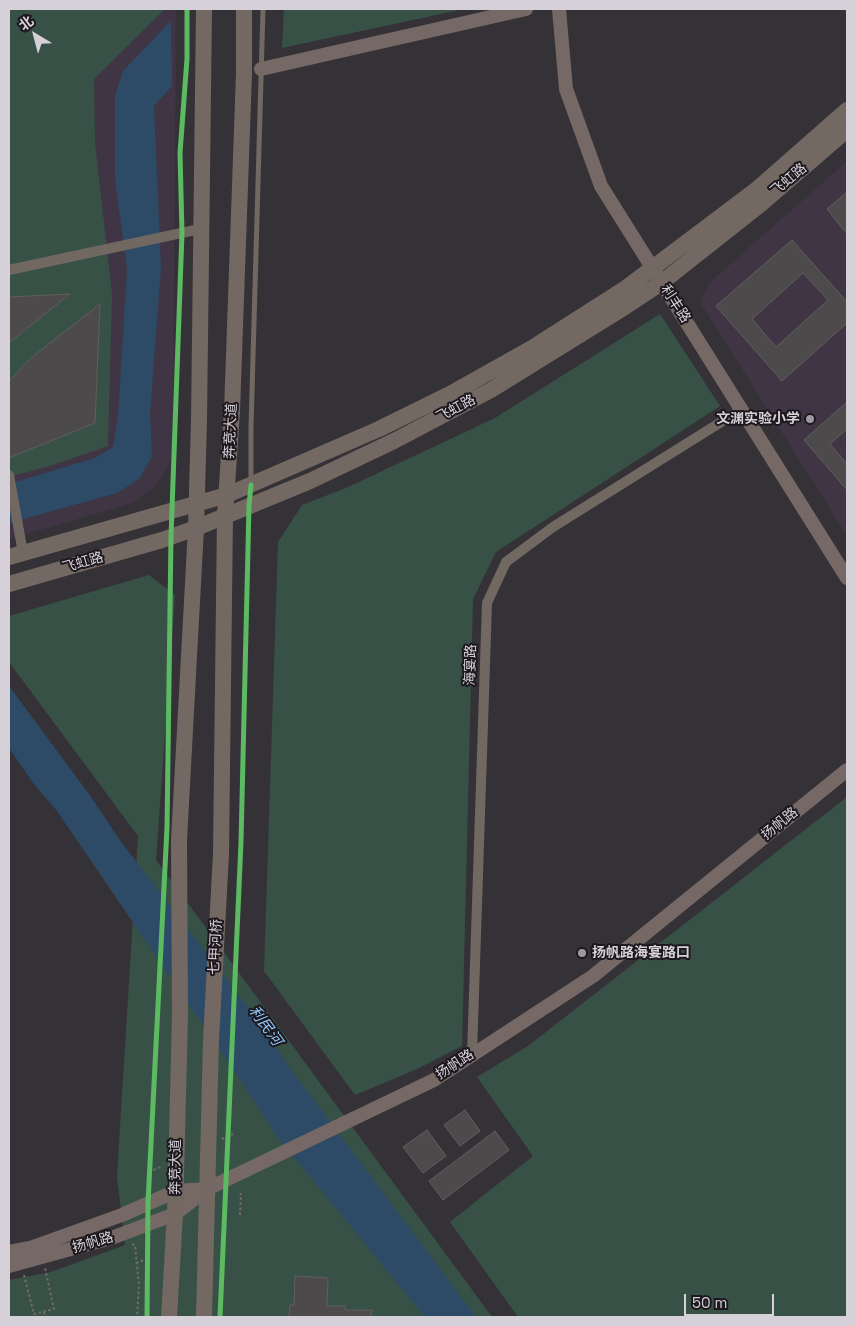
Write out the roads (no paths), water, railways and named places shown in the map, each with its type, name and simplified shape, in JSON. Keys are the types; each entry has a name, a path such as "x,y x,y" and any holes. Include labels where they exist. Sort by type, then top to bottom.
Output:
{"main road":[{"path":"196,528 204,9"},
{"name":"奔竞大道","path":"221,854 225,515 233,401 244,9"},
{"name":"飞虹路","path":"16,555 227,495 379,429 450,394 532,348 626,288 756,190 847,110"},
{"name":"飞虹路","path":"9,584 162,540 196,528 310,481 394,441 491,390 661,283 761,204 847,130"},
{"name":"奔竞大道","path":"169,1317 176,1191 180,1016 179,840 196,528"},
{"name":"七甲河桥","path":"207,1189 211,1040 221,854"},
{"path":"204,1317 207,1189"}],"street":[{"path":"261,69 526,9"},
{"name":"利丰路","path":"559,9 566,89 601,186 847,578"},
{"path":"9,270 200,229"},
{"name":"海宴路","path":"472,1054 486,603 506,562 553,527 742,409"},
{"path":"9,475 19,531 16,555"},
{"name":"扬帆路","path":"9,1266 114,1237 175,1214 207,1189 434,1080 593,976 847,770"},
{"path":"9,1252 30,1248 122,1215 176,1191 207,1189"}],"lane":[{"path":"251,484 251,417 263,9"}],"water":[{"path":"171,21 172,86 154,106 161,268 150,413 152,457 139,479 117,493 9,523 9,484 95,458 113,447 118,417 127,269 115,179 115,96 123,71"},
{"path":"9,686 89,794 119,839 256,1018 290,1068 476,1317 425,1317 275,1134 57,811 33,783 9,748"}],"place":[{"name":"文渊实验小学","path":"810,419"},
{"name":"扬帆路海宴路口","path":"582,953"}],"water label":[{"name":"利民河","path":"265,1026"}]}
